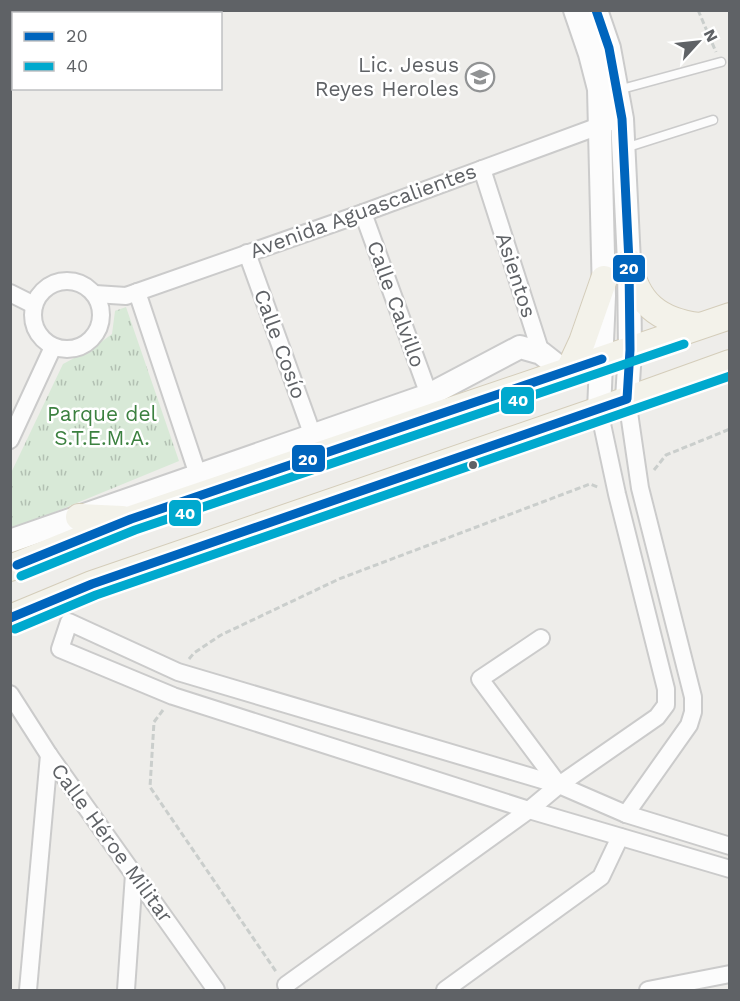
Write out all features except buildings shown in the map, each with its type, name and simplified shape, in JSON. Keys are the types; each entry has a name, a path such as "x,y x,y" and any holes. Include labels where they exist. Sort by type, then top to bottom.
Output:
{"main road":[{"path":"629,262 634,283 654,310 670,320 699,327"},
{"path":"566,371 582,342 604,279"},
{"path":"10,568 131,519 729,316"},
{"path":"10,618 92,584 729,363"},
{"path":"79,517 131,519"}],"street":[{"path":"286,985 529,810 559,785 657,717 666,705 666,689 598,410 604,279 599,89 590,54 574,10"},
{"path":"596,10 609,48 622,119 629,262 630,350 627,399 640,488 693,697 693,712 689,725 626,814"},
{"name":"Avenida Aguascalientes","path":"95,294 131,294 363,213 599,125 622,119"},
{"name":"Asientos","path":"482,169 541,353"},
{"name":"Calle Calvillo","path":"363,213 429,395"},
{"name":"Calle Cosío","path":"246,253 312,436"},
{"path":"61,280 80,283 95,294 101,307 102,320 93,339 74,349 63,350 45,341 34,325 34,305 44,289 61,280"},
{"path":"10,293 34,305"},
{"path":"131,294 198,475"},
{"name":"Avenida Aguascalientes","path":"102,320 131,294"},
{"path":"10,440 53,347"},
{"path":"10,541 429,395 520,347 541,353 566,371"},
{"path":"729,846 626,814 559,785 178,672 69,622 60,650 173,696 529,810 729,869"},
{"path":"541,638 480,679 559,785"},
{"path":"173,696 178,672"},
{"name":"Calle Héroe Militar","path":"10,694 49,755 216,990"},
{"path":"28,990 49,755"},
{"path":"445,990 601,877 620,837"},
{"path":"126,990 134,874"},
{"path":"648,990 729,974"}],"lane":[{"path":"618,90 721,62"},
{"path":"623,148 713,120"}],"path":[{"path":"698,10 721,62"},
{"path":"640,488 666,455 729,429"},
{"path":"178,672 194,653 221,635 339,579 590,484 617,494"},
{"path":"173,696 154,722 150,787 286,985"}],"green space":[{"name":"Parque del S.T.E.M.A.","path":"126,307 179,461 11,530 10,475 63,364 93,348 112,334 115,311"}],"transit line":[{"name":"20","path":"10,618 92,584 627,399 630,350 629,262 622,119 609,48 596,10"},
{"name":"40","path":"21,576 135,530 684,344"},
{"name":"20","path":"17,565 131,519 602,359"},
{"name":"40","path":"15,629 96,595 730,376"}],"place":[{"name":"Lic. Jesus Reyes Heroles","path":"480,77"}]}
